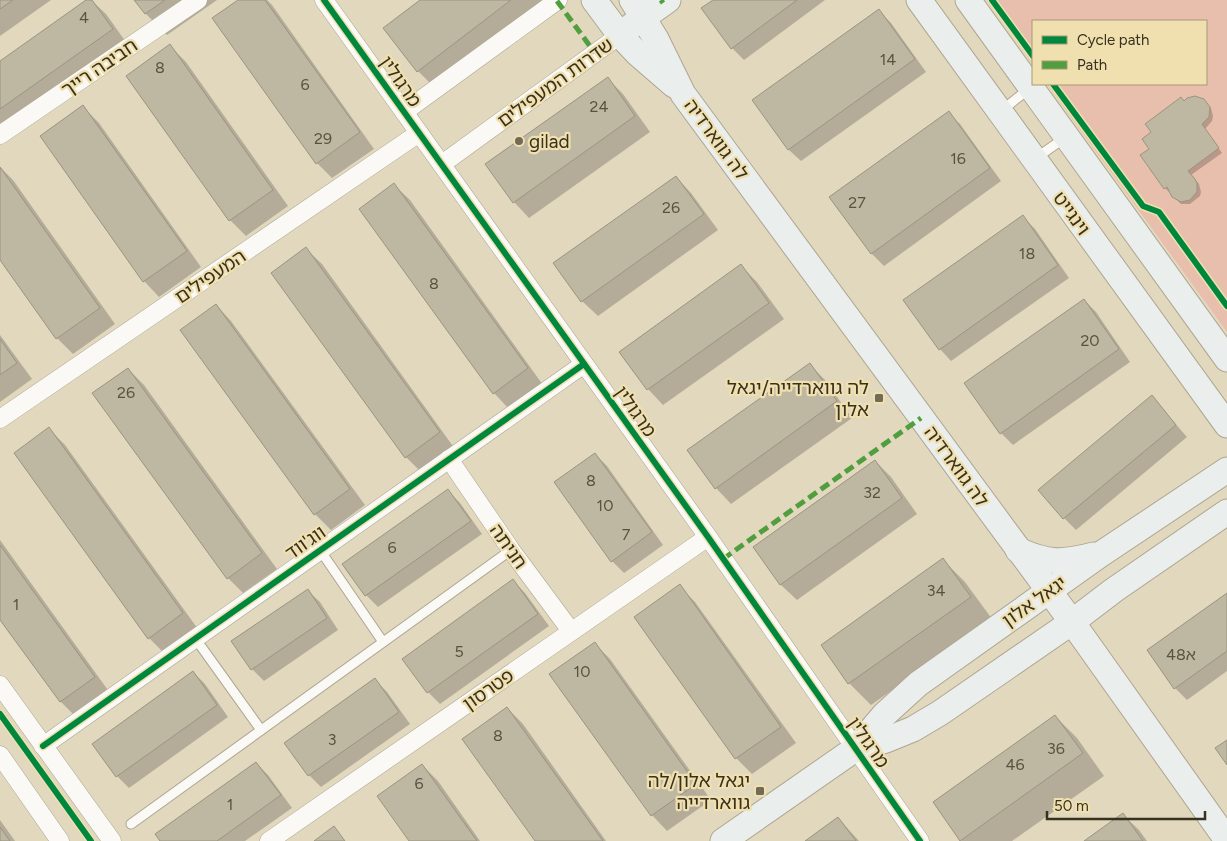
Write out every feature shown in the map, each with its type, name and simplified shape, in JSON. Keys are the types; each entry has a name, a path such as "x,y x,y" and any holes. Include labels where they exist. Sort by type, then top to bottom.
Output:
{"street":[{"name":"חביבה רייך","path":"0,135 198,0"},
{"name":"מרגולין","path":"324,0 708,537 920,841"},
{"path":"404,112 558,0"},
{"name":"לה גווארדיה","path":"594,0 620,35 637,53 683,94"},
{"name":"שדרות המעפילים","path":"442,164 620,35 637,8 668,0"},
{"name":"וינגייט","path":"919,0 1227,425"},
{"path":"974,2 1032,83"},
{"name":"לה גווארדיה","path":"637,8 683,94 1072,622 1227,840"},
{"path":"1034,86 1066,137 1227,359"},
{"name":"המעפילים","path":"0,419 419,133"},
{"name":"ווג'ווד","path":"43,746 584,364"},
{"name":"חניתה","path":"448,459 511,550 572,631"},
{"name":"יגאל אלון","path":"723,841 855,749 884,715 918,684 1101,554 1227,470"},
{"name":"יגאל אלון","path":"855,749 886,740 940,713 1034,649 1114,590 1227,512"},
{"name":"פטרסון","path":"269,841 708,537"},
{"path":"1018,550 1042,560 1058,562 1101,554"},
{"path":"1034,649 1059,646 1084,653 1098,660 1098,620 1114,590"},
{"path":"0,685 112,841"},
{"path":"0,755 60,841"}],"lane":[{"path":"999,112 1034,86"},
{"path":"1034,160 1066,137"},
{"path":"320,550 383,642"},
{"path":"131,824 511,550"},
{"path":"196,638 261,730"}],"shaded area":[{"path":"987,0 1227,0 1227,332 1048,85 1207,85 1207,20 1032,20 1032,63"}],"building":[{"path":"0,0 13,0 0,9"},
{"path":"86,0 92,0 113,29 0,109 0,61"},
{"path":"134,0 165,0 145,14"},
{"path":"238,0 265,0 360,132 316,164 212,18"},
{"path":"420,0 511,0 417,72 383,28"},
{"path":"713,0 797,0 731,49 701,8"},
{"path":"879,9 915,59 788,150 752,100"},
{"path":"170,44 273,190 229,221 126,76"},
{"path":"608,77 635,116 513,203 485,164"},
{"path":"1195,96 1204,99 1210,107 1209,117 1202,124 1219,148 1188,171 1197,183 1197,192 1190,200 1181,202 1172,197 1167,187 1164,189 1140,155 1149,149 1142,139 1151,132 1145,124 1181,97 1184,101"},
{"path":"83,105 187,251 143,282 40,136"},
{"path":"949,111 990,168 871,254 829,197"},
{"path":"0,167 100,308 56,339 0,260"},
{"path":"676,176 704,214 581,302 553,263"},
{"path":"394,183 528,368 493,394 359,209"},
{"path":"1023,215 1058,265 939,350 903,300"},
{"path":"306,247 440,432 405,458 271,273"},
{"path":"741,264 769,303 647,390 619,352"},
{"path":"1084,299 1119,349 1000,434 964,383"},
{"path":"216,304 350,489 314,515 180,330"},
{"path":"0,339 17,363 0,375"},
{"path":"810,363 837,401 715,489 687,450"},
{"path":"128,368 262,553 227,579 92,393"},
{"path":"1152,395 1176,425 1063,519 1038,490"},
{"path":"49,427 183,613 148,639 14,453"},
{"path":"595,453 652,532 611,562 554,482"},
{"path":"875,460 902,498 780,585 753,547"},
{"path":"448,489 471,521 365,596 342,564"},
{"path":"0,545 95,677 60,702 0,620"},
{"path":"943,558 971,597 848,684 821,645"},
{"path":"513,579 538,614 427,693 402,659"},
{"path":"680,584 781,727 735,759 634,617"},
{"path":"308,589 327,618 251,670 231,641"},
{"path":"1227,593 1227,651 1174,689 1147,650"},
{"path":"595,642 696,784 651,816 549,674"},
{"path":"193,671 217,705 116,777 92,744"},
{"path":"375,678 399,712 308,776 284,743"},
{"path":"507,707 603,841 535,841 462,739"},
{"path":"1055,715 1083,753 960,841 933,802"},
{"path":"1227,740 1227,765 1215,748"},
{"path":"256,762 281,795 217,841 160,841 155,834"},
{"path":"422,764 477,841 409,841 377,796"},
{"path":"1123,813 1143,841 1084,841"},
{"path":"838,817 856,841 805,841"},
{"path":"334,826 345,841 314,841"},
{"path":"0,827 10,841 0,841"}],"marked path":[{"path":"557,1 595,53"},
{"path":"723,559 921,418"}],"cycle path":[{"path":"324,0 708,537 920,841"},
{"path":"992,0 1032,55"},
{"path":"1054,85 1143,206 1159,212 1227,306"},
{"path":"43,746 584,364"},
{"path":"0,714 91,841"}],"place":[{"name":"gilad","path":"519,141"},
{"name":"לה גווארדייה/יגאל אלון","path":"879,398"},
{"name":"יגאל אלון/לה גווארדייה","path":"760,791"}]}
